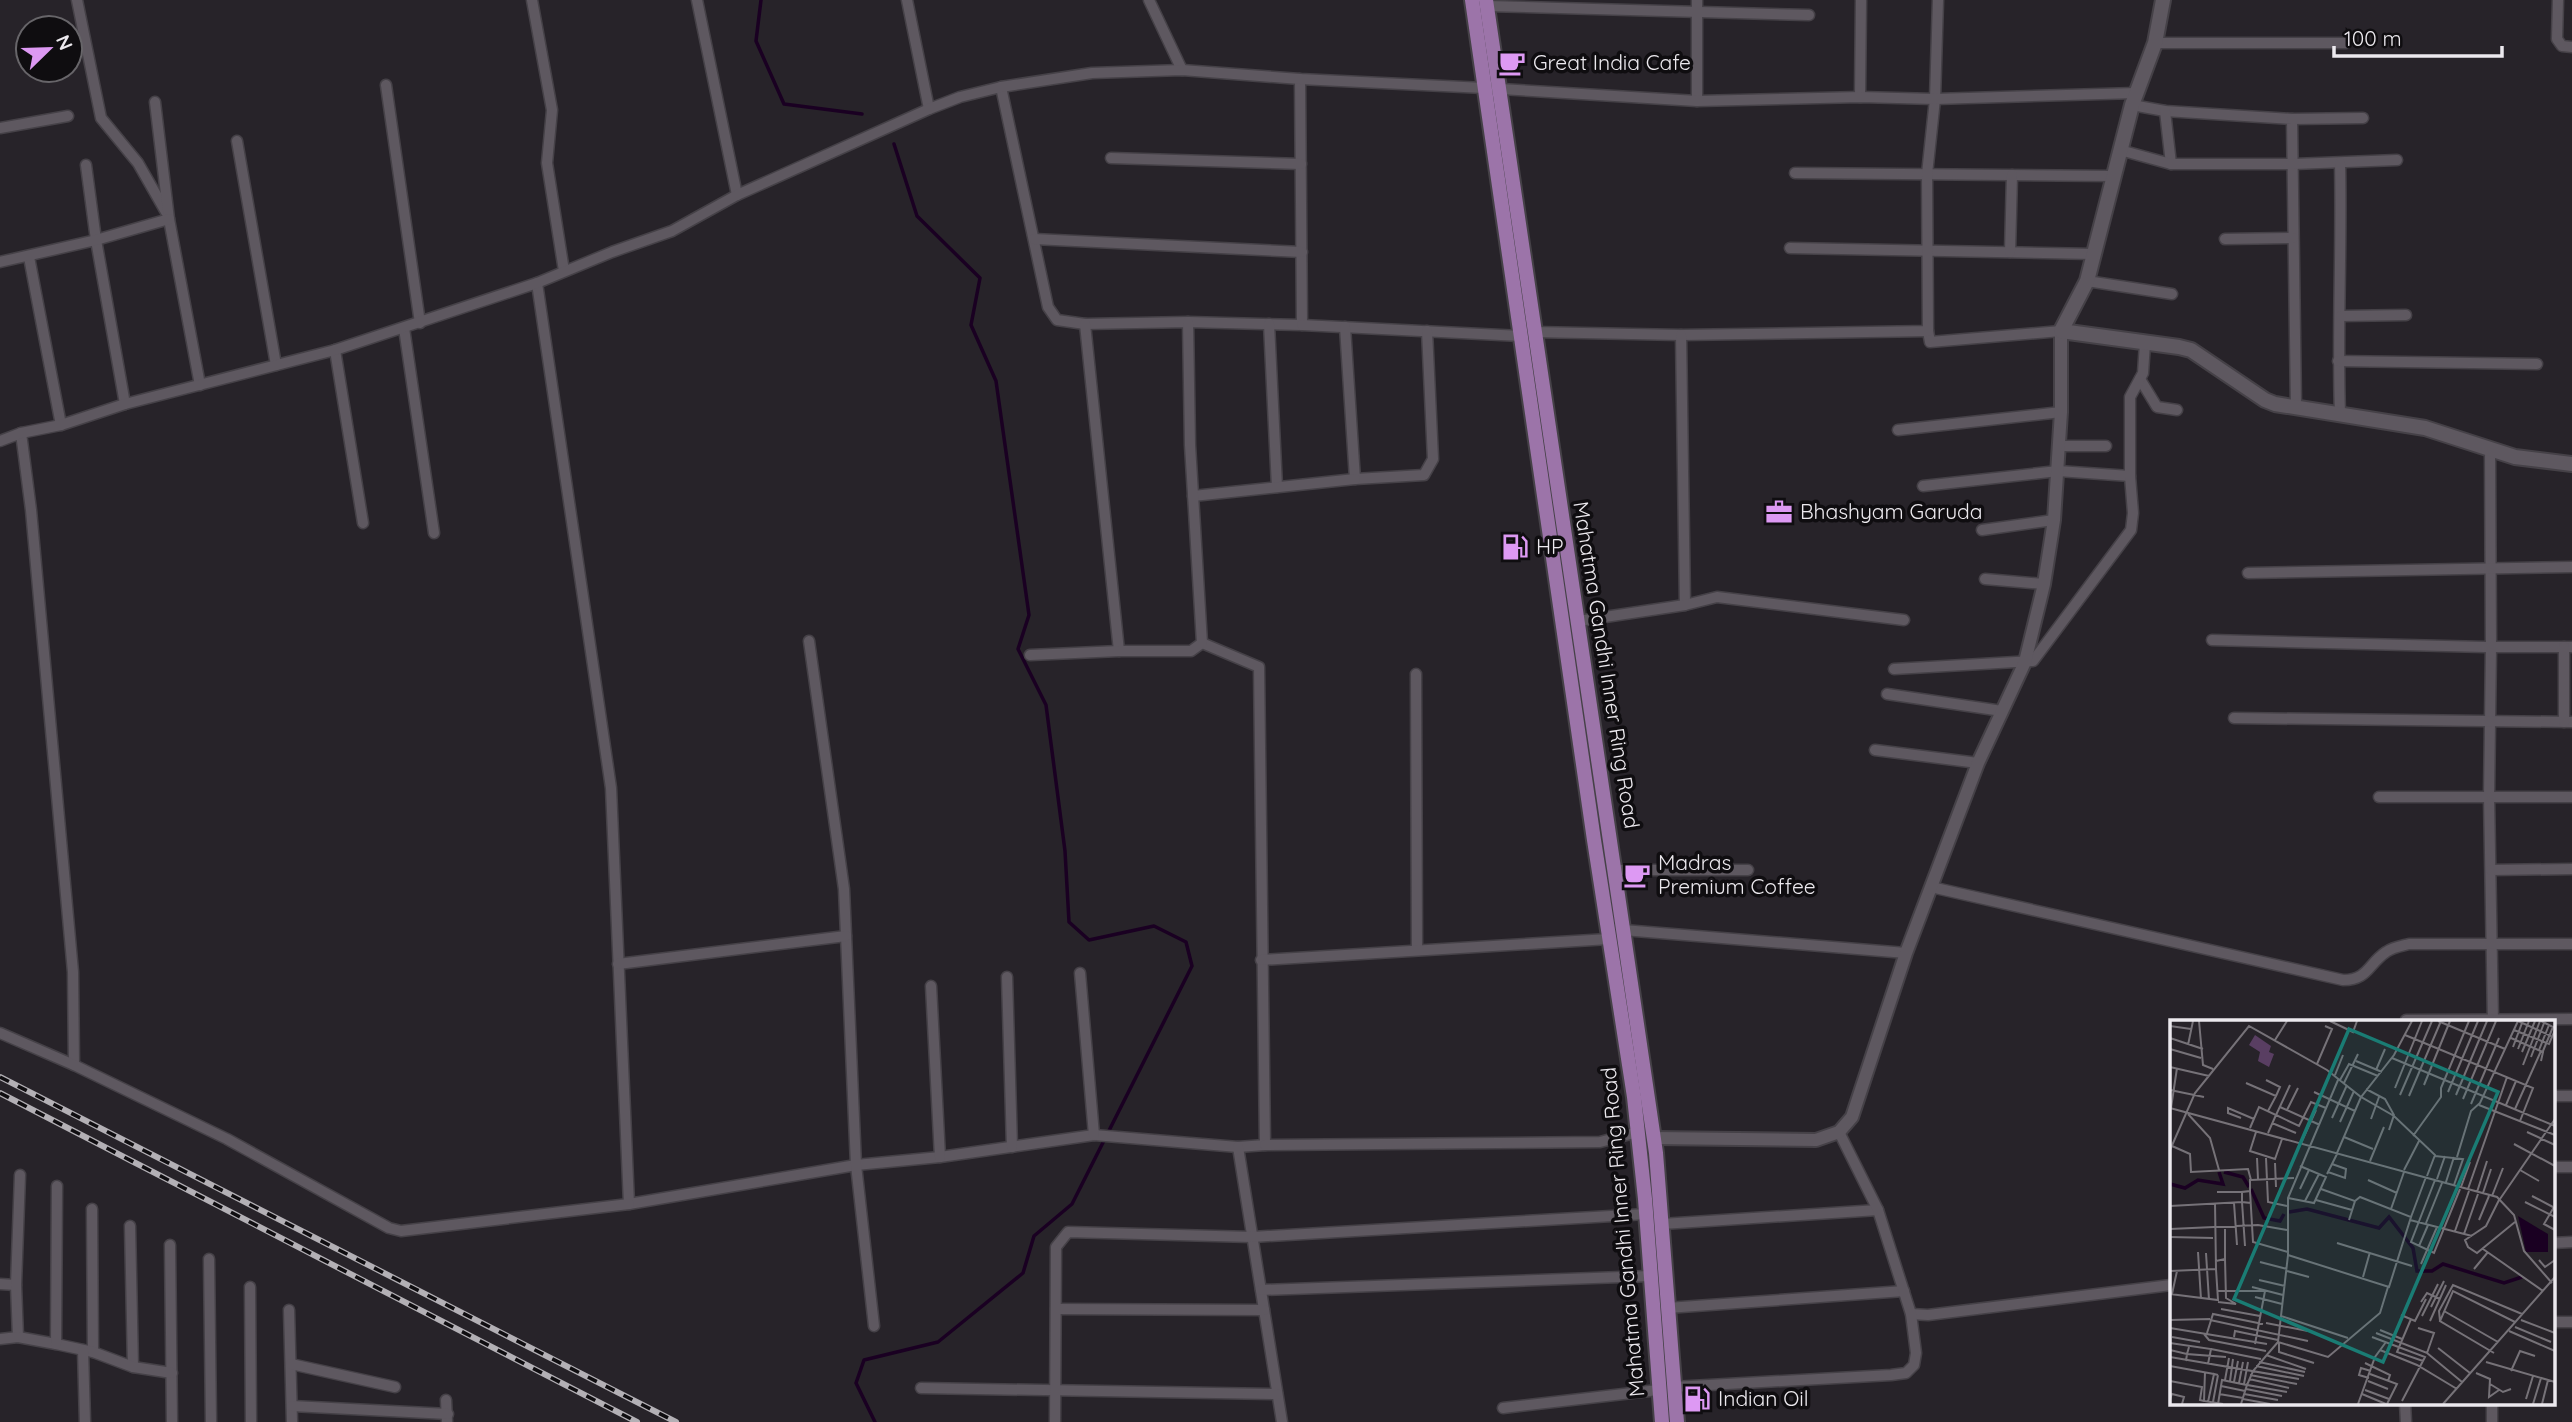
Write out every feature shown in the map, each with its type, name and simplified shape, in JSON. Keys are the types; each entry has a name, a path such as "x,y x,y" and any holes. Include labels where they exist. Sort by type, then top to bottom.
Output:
{"main road":[{"name":"Mahatma Gandhi Inner Ring Road","path":"1472,0 1491,88 1527,334 1609,939 1638,1132 1650,1276 1666,1388 1677,1422"},
{"path":"2163,0 2155,43 2134,99 2087,281 2061,331 2191,350 2265,400 2296,408 2425,428 2515,457 2572,464"},
{"name":"Mahatma Gandhi Inner Ring Road","path":"1486,3 1491,88"},
{"name":"Mahatma Gandhi Inner Ring Road","path":"1527,334 1578,621 1654,1138 1667,1308 1666,1388 1662,1422"}],"street":[{"path":"77,0 101,118 138,163 169,219"},
{"path":"533,0 552,110 547,163 564,271"},
{"path":"697,0 737,195"},
{"path":"907,0 929,109"},
{"path":"1149,0 1182,70"},
{"path":"1697,102 1698,0"},
{"path":"1860,97 1861,0"},
{"path":"1654,1138 1816,1140 1839,1132 1852,1117 1906,953 1978,763 2025,662 2044,584 2054,520 2061,412 2061,331 1930,342 1927,173 1935,99 1938,0"},
{"path":"2558,0 2557,39 2562,46 2572,47"},
{"path":"1486,3 1697,13 1809,15"},
{"path":"2155,43 2346,43"},
{"path":"0,441 125,404 335,350 420,323 537,283 672,232 737,195 960,97 1001,87 1092,73 1182,70 1697,102 1860,97 2134,99 2165,111 2292,119 2363,118"},
{"path":"1300,79 1303,325"},
{"path":"386,85 420,323"},
{"path":"1001,87 1050,313 1057,320 1085,324 1188,322 1527,334 1681,335 1928,331"},
{"path":"155,102 169,219 200,385"},
{"path":"2165,111 2171,164"},
{"path":"0,128 68,116"},
{"path":"2292,119 2296,408"},
{"path":"237,141 276,365"},
{"path":"2120,150 2171,164 2294,164 2397,160"},
{"path":"1111,158 1301,164"},
{"path":"2340,163 2340,414"},
{"path":"86,164 96,240 125,404"},
{"path":"1795,173 2113,176"},
{"path":"2010,252 2012,174"},
{"path":"0,262 96,240 169,219"},
{"path":"1034,239 1302,251"},
{"path":"2225,239 2293,239"},
{"path":"1790,248 2093,254"},
{"path":"29,257 61,425"},
{"path":"2087,281 2172,294"},
{"path":"537,283 611,788 629,1204"},
{"path":"2341,316 2406,315"},
{"path":"1188,322 1193,496 1202,643"},
{"path":"1085,324 1119,650"},
{"path":"1269,324 1277,487"},
{"path":"1345,327 1354,479"},
{"path":"404,328 434,533"},
{"path":"1193,496 1354,479 1424,475 1433,458 1427,331"},
{"path":"1681,335 1685,605"},
{"path":"1894,669 2034,661 2128,536 2133,523 2130,397 2144,367 2145,343"},
{"path":"335,350 363,523"},
{"path":"2338,361 2537,364"},
{"path":"2140,379 2157,407 2177,410"},
{"path":"1898,430 2061,412"},
{"path":"22,433 73,972 74,1065"},
{"path":"2059,446 2106,446"},
{"path":"2490,450 2491,647 2488,797 2493,1020"},
{"path":"1923,486 2058,471 2130,476"},
{"path":"1982,530 2054,520"},
{"path":"2248,573 2572,567"},
{"path":"1985,579 2044,584"},
{"path":"1578,621 1685,605 1717,597 1905,620"},
{"path":"810,640 844,889 856,1166 874,1326"},
{"path":"2212,640 2568,647 2568,722 2234,718"},
{"path":"1030,655 1119,650 1191,650 1202,643"},
{"path":"1202,643 1259,667 1265,1145"},
{"path":"1416,674 1417,950"},
{"path":"1887,694 2002,711"},
{"path":"1875,750 1978,763"},
{"path":"2379,797 2572,797"},
{"path":"2491,870 2572,869"},
{"path":"1615,870 1748,870"},
{"path":"1931,887 2343,980 2354,980 2365,974 2385,953 2409,944 2572,944"},
{"path":"1623,930 1906,953"},
{"path":"618,964 846,936"},
{"path":"1261,960 1609,939"},
{"path":"1080,973 1098,1135"},
{"path":"1007,977 1012,1147"},
{"path":"931,986 940,1157"},
{"path":"2406,1020 2572,1019"},
{"path":"0,1033 74,1065 227,1139 389,1228 401,1231 629,1204 856,1166 1098,1135 1238,1147 1600,1142 1638,1132"},
{"path":"2554,1096 2572,1096"},
{"path":"1503,1408 1666,1388 1906,1373 1914,1365 1916,1353 1911,1314 1878,1210 1839,1132"},
{"path":"1238,1147 1282,1422"},
{"path":"2554,1167 2572,1167"},
{"path":"18,1337 16,1285 20,1175"},
{"path":"56,1344 57,1186"},
{"path":"85,1422 92,1209"},
{"path":"1662,1224 1878,1210"},
{"path":"1055,1422 1056,1247 1068,1232 1252,1237 1646,1214"},
{"path":"130,1226 133,1367"},
{"path":"2554,1243 2572,1242"},
{"path":"170,1245 172,1422"},
{"path":"209,1259 211,1422"},
{"path":"1261,1290 1650,1276"},
{"path":"0,1284 16,1285"},
{"path":"1911,1314 1928,1315 2170,1285"},
{"path":"250,1287 251,1422"},
{"path":"1667,1308 1904,1291"},
{"path":"1056,1309 1264,1310"},
{"path":"289,1310 292,1422"},
{"path":"2554,1322 2572,1322"},
{"path":"0,1339 18,1337 56,1344 88,1351 133,1367 172,1373"},
{"path":"291,1364 395,1387"},
{"path":"920,1388 1277,1394"},
{"path":"292,1406 448,1418 446,1400"},
{"path":"2405,1404 2406,1422"},
{"path":"2492,1404 2492,1422"}],"waterway":[{"path":"761,0 756,41 784,104 862,114"},
{"path":"875,1422 856,1383 864,1360 938,1342 1023,1273 1034,1236 1072,1204 1192,966 1186,942 1154,926 1089,940 1069,922 1065,851 1046,705 1018,649 1029,615 996,381 971,325 980,278 917,216 894,144"}],"railway":[{"path":"0,1077 676,1422"},
{"path":"0,1093 637,1422"}],"place":[{"name":"Great India Cafe","path":"1512,63"},
{"name":"Bhashyam Garuda","path":"1779,512"},
{"name":"HP","path":"1515,547"},
{"name":"Madras Premium Coffee","path":"1637,875"},
{"name":"Indian Oil","path":"1697,1399"}]}
